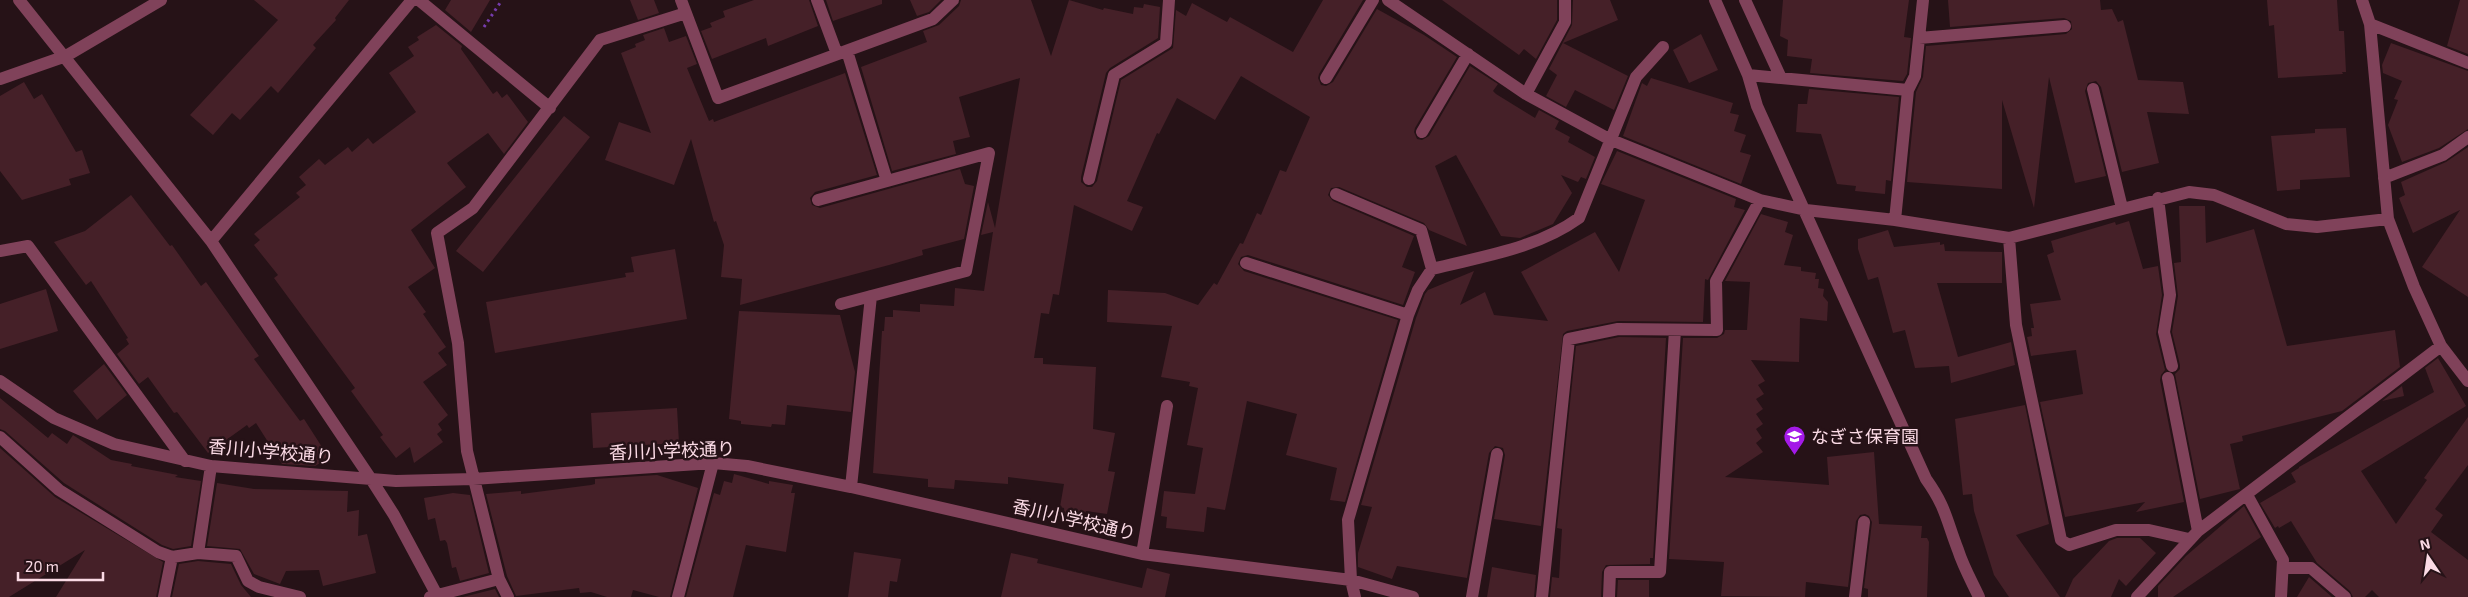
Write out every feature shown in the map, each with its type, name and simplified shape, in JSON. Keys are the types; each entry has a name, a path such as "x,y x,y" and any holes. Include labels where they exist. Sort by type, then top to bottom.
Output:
{"street":[{"path":"19,0 66,56 211,241 371,478 394,515 435,596 499,579"},
{"path":"0,79 66,56 161,0"},
{"path":"211,241 412,0"},
{"path":"418,0 550,108"},
{"path":"681,0 718,98 933,19 953,0"},
{"path":"816,0 842,53 887,181"},
{"path":"1089,179 1114,75 1166,43 1169,0"},
{"path":"1326,78 1373,0"},
{"path":"1389,0 1526,94 1609,139 1760,200 1806,210 1895,220 2009,238 2158,198 2189,192 2214,195 2286,224 2317,227 2388,219"},
{"path":"1526,94 1565,22 1565,0"},
{"path":"1715,0 1748,75 1757,106 1806,210 1926,479 1941,499 1957,550 1978,597"},
{"path":"1744,0 1780,78"},
{"path":"1895,220 1908,90 1915,76 1923,0"},
{"path":"2362,0 2370,24 2388,219 2414,287 2441,346 2468,381"},
{"path":"508,597 499,579 467,451 458,343 437,233 473,208 600,40 686,13"},
{"path":"2370,24 2468,63"},
{"path":"1919,38 2065,26"},
{"path":"1355,597 1351,580 1348,520 1408,315 1418,290 1432,269 1534,244 1558,233 1578,218 1636,77 1663,46"},
{"path":"1422,132 1468,54"},
{"path":"1748,75 1908,90"},
{"path":"2093,89 2122,208"},
{"path":"2384,178 2443,156 2468,137"},
{"path":"818,200 989,153 966,271 841,304"},
{"path":"1336,194 1421,230 1432,269"},
{"path":"2158,198 2170,296 2164,332 2194,535"},
{"path":"1542,597 1569,339 1618,330 1717,330 1716,280 1760,200"},
{"path":"2009,238 2016,325 2061,540 2069,545 2116,530 2149,530 2194,535"},
{"path":"0,251 28,246 185,461"},
{"path":"1246,263 1408,315"},
{"path":"851,487 871,296"},
{"path":"1609,597 1610,572 1660,572 1676,330"},
{"path":"2137,597 2194,535 2441,346"},
{"name":"香川小学校通り","path":"0,381 63,422 114,444 211,466 396,481 473,479 713,463 747,466 851,487 1142,554 1351,580 1412,597"},
{"path":"1142,554 1167,406"},
{"path":"0,438 59,490 158,552 172,557 198,553 236,556 248,581 259,587 300,597"},
{"path":"1472,597 1497,454"},
{"path":"678,597 713,463"},
{"path":"198,553 211,466"},
{"path":"2248,495 2283,560 2281,597"},
{"path":"1855,597 1864,522"},
{"path":"164,597 172,557"},
{"path":"2283,568 2311,568 2345,597"}],"path":[{"path":"473,44 502,0"}],"building":[{"path":"254,0 349,0 335,18 336,20 313,45 316,48 278,93 271,86 240,120 232,113 213,135 190,115 278,20"},
{"path":"451,0 490,0 471,32 445,10"},
{"path":"630,0 654,0 659,13 638,20"},
{"path":"754,0 809,0 818,26 768,46 766,38 712,59 701,31 712,27 710,23 725,17 723,11"},
{"path":"826,0 882,0 882,4 833,21"},
{"path":"910,0 941,0 929,12 917,16"},
{"path":"961,0 1031,0 1051,56 1069,0 1103,10 1104,8 1133,14 1134,7 1143,8 1144,4 1160,7 1158,38 1110,68 1106,73 1081,177 1081,182 1087,187 1092,187 1097,181 1121,80 1173,48 1176,10 1186,16 1192,3 1227,22 1230,17 1293,52 1323,0 1363,0 1319,74 1318,78 1321,85 1326,86 1333,82 1377,9 1424,35 1457,57 1415,128 1414,132 1417,139 1422,140 1429,136 1470,66 1498,84 1493,91 1496,94 1535,118 1539,110 1559,121 1555,129 1570,137 1568,142 1595,157 1586,179 1581,177 1578,182 1561,175 1572,193 1553,224 1520,238 1501,236 1456,155 1435,166 1467,246 1429,230 1424,223 1339,187 1331,188 1328,195 1333,201 1414,236 1402,267 1415,272 1403,305 1248,255 1241,257 1238,264 1244,271 1398,320 1345,502 1330,500 1337,468 1286,455 1297,414 1247,401 1225,510 1207,507 1204,532 1166,528 1167,517 1161,516 1164,491 1195,494 1203,448 1187,445 1198,388 1189,386 1190,382 1161,377 1172,326 1107,322 1108,290 1165,293 1198,305 1214,283 1217,285 1240,243 1243,244 1257,213 1261,215 1280,170 1286,172 1310,117 1241,76 1215,120 1177,98 1159,134 1157,133 1127,201 1143,207 1132,231 1074,205 1059,295 1053,294 1049,314 1041,313 1034,358 1043,358 1043,364 1096,367 1093,429 1115,433 1108,471 1115,472 1107,514 1086,511 1082,520 1065,518 1064,508 1060,507 1064,484 1008,477 1008,484 955,480 954,489 928,487 928,479 873,473 882,331 884,331 885,317 893,317 893,310 920,312 920,304 954,306 955,288 984,291 993,232 981,235 988,202 995,228 1020,78 959,97 970,137 953,141 956,154 892,171 861,67 927,42 923,31 939,25 959,6"},
{"path":"1442,0 1557,0 1557,20 1536,59 1524,49 1519,55"},
{"path":"1573,0 1610,0 1618,20 1563,43 1628,76 1614,110 1575,90 1566,107 1546,96 1557,75 1549,69 1572,25"},
{"path":"1783,0 1909,0 1904,37 1911,38 1907,74 1903,81 1810,73 1812,59 1787,56 1788,40 1780,36"},
{"path":"1948,0 2100,0 2101,10 2112,9 2118,22 2123,20 2138,80 2183,82 2189,114 2147,112 2159,163 2122,172 2101,87 2096,81 2088,83 2085,91 2106,176 2075,183 2049,77 2034,208 2002,100 2002,189 1907,182 1916,92 1923,77 1926,46 2066,34 2072,29 2071,21 2064,18 1950,27"},
{"path":"2267,0 2337,0 2339,31 2344,31 2346,72 2342,72 2343,74 2278,78 2274,25 2269,26"},
{"path":"2460,0 2468,0 2468,54 2447,46"},
{"path":"436,25 462,46 461,49 493,94 497,91 502,98 507,94 528,122 504,154 488,133 447,163 466,187 411,230 435,268 408,287 426,312 423,314 446,347 438,353 447,365 423,382 448,415 438,424 442,430 437,434 443,442 414,463 410,447 396,458 380,437 383,435 351,391 355,388 274,278 278,275 254,245 260,240 254,234 300,197 296,193 306,185 299,177 319,159 325,165 348,147 352,152 368,138 373,144 416,112 389,73 414,56 408,47 419,40 417,37"},
{"path":"664,28 669,42 686,36 697,64 687,68 709,121 713,119 714,122 845,73 877,175 815,192 810,198 812,205 820,208 960,169 965,184 974,186 964,239 922,250 923,255 740,305 742,279 721,277 724,245 716,221 714,222 691,139 674,185 605,160 619,122 651,133 621,53 636,47 635,44 645,40 643,35"},
{"path":"1701,34 1718,70 1689,83 1673,50"},
{"path":"2391,43 2468,71 2468,129 2439,148 2402,162 2388,125 2398,100 2394,99 2402,81 2383,73 2382,65"},
{"path":"1651,78 1733,103 1730,113 1739,115 1734,131 1746,135 1740,152 1751,155 1741,184 1623,136 1642,83 1647,86"},
{"path":"24,82 34,99 42,94 76,152 82,150 90,173 69,179 71,185 22,200 0,171 0,96"},
{"path":"1809,89 1899,97 1891,181 1886,180 1885,194 1855,191 1856,186 1837,184 1821,134 1796,132 1798,104 1807,104"},
{"path":"564,116 590,137 483,272 456,251"},
{"path":"2346,128 2350,177 2300,180 2300,189 2277,191 2271,136 2315,133 2315,129"},
{"path":"2468,147 2468,297 2422,267 2460,210 2413,233 2399,198 2405,195 2401,182 2446,162"},
{"path":"1617,151 1736,199 1734,207 1745,210 1708,280 1705,279 1703,322 1618,321 1567,331 1563,334 1541,526 1494,519 1505,455 1503,448 1495,446 1489,453 1467,578 1397,566 1392,579 1358,567 1358,553 1372,507 1361,505 1416,318 1425,294 1428,290 1474,271 1460,305 1485,292 1494,315 1548,321 1521,272 1595,232 1619,272 1645,200 1601,184"},
{"path":"131,195 170,246 172,245 201,286 206,282 259,356 254,359 300,421 304,419 329,458 315,466 282,464 256,423 249,428 247,425 208,453 177,412 174,413 148,377 139,384 117,354 129,344 126,339 128,338 91,281 86,285 54,242 85,231"},
{"path":"2179,206 2205,206 2206,243 2254,229 2287,346 2395,330 2400,367 2342,411 2242,436 2243,441 2230,444 2240,489 2200,499 2175,374 2180,369 2172,332 2178,296 2174,263 2181,262"},
{"path":"1761,214 1788,222 1785,232 1793,235 1784,265 1801,267 1801,271 1816,273 1815,279 1819,279 1818,288 1824,289 1823,296 1828,302 1827,321 1800,318 1799,362 1751,360 1765,381 1758,385 1764,394 1756,399 1763,409 1756,414 1763,424 1756,429 1762,438 1756,443 1763,452 1725,477 1829,485 1827,457 1874,452 1879,524 1922,526 1921,538 1927,538 1929,542 1927,597 1868,597 1868,589 1864,588 1872,522 1869,516 1865,514 1860,515 1856,521 1848,587 1806,582 1805,597 1721,596 1724,562 1669,559 1683,338 1717,338 1724,334 1725,330 1747,330 1750,282 1725,281"},
{"path":"2129,221 2143,269 2158,266 2162,295 2156,334 2165,370 2160,380 2184,502 2136,512 2145,502 2065,517 2040,402 2083,394 2076,350 2031,356 2027,337 2032,336 2031,328 2034,328 2030,304 2061,300 2047,255 2054,252 2051,241 2115,222 2116,225"},
{"path":"1888,230 1894,247 1940,242 1940,245 1944,244 1945,251 2002,252 2002,283 1937,283 1958,357 2011,342 2015,365 1951,383 1949,366 1915,368 1905,330 1893,333 1878,277 1868,280 1858,249 1858,239"},
{"path":"675,249 687,319 495,353 486,302 626,277 625,273 634,272 631,257"},
{"path":"46,289 58,331 0,349 0,304"},
{"path":"739,311 840,315 855,372 851,412 787,405 785,425 772,424 771,427 741,424 741,421 729,419"},
{"path":"1619,337 1666,338 1653,558 1650,558 1650,564 1606,565 1602,572 1601,597 1550,597 1552,577 1559,578 1562,529 1557,528 1576,346"},
{"path":"2438,358 2466,406 2361,471 2396,524 2427,480 2424,478 2468,417 2468,465 2435,509 2443,515 2431,532 2468,560 2468,597 2379,597 2372,590 2365,597 2353,597 2350,591 2317,563 2291,521 2279,528 2278,526 2275,528 2260,503 2296,482 2291,473 2299,467 2434,392 2425,368"},
{"path":"104,364 127,395 97,420 73,391"},
{"path":"2402,386 2404,396 2382,401"},
{"path":"0,398 48,438 52,433 67,444 73,435 111,460 178,475 175,477 201,481 191,546 173,549 162,545 64,483 5,431 0,429"},
{"path":"2025,405 2049,524 2016,535 2060,597 2009,597 1994,575 1974,511 1972,494 1963,495 1955,419"},
{"path":"677,408 679,443 593,448 591,413"},
{"path":"0,448 55,497 163,562 156,597 56,597 85,550 9,597 0,597"},
{"path":"734,474 769,484 769,481 793,485 791,493 795,493 786,552 746,545 733,597 686,597 714,493 720,495 724,481 732,483"},
{"path":"657,475 698,488 670,597 659,597 633,590 631,597 607,597 591,592 580,593 579,588 516,596 507,576 486,494 521,491 521,494 591,485 595,484 595,479"},
{"path":"217,483 254,489 348,491 347,512 359,510 358,536 367,534 376,573 323,586 319,570 286,571 280,584 254,574 240,549 207,546"},
{"path":"453,493 470,495 489,573 460,581 456,567 452,568 447,543 445,540 440,541 435,518 428,520 424,498"},
{"path":"2244,506 2261,537 2173,597 2158,597 2158,586 2186,556"},
{"path":"2117,538 2140,538 2156,553 2126,586 2119,579 2111,597 2065,597 2073,579 2109,541"},
{"path":"854,552 901,559 897,582 890,581 888,597 848,597"},
{"path":"1011,553 1038,559 1037,563 1142,588 1147,568 1170,574 1165,597 1001,597"},
{"path":"198,561 231,564 241,585 251,597 172,597 179,564"},
{"path":"1492,567 1536,575 1534,597 1487,597"},
{"path":"2309,577 2332,597 2297,597"},
{"path":"1618,580 1649,580 1649,597 1617,597"},
{"path":"495,589 499,597 463,597"}],"place":[{"name":"なぎさ保育園","path":"1795,456"}]}
